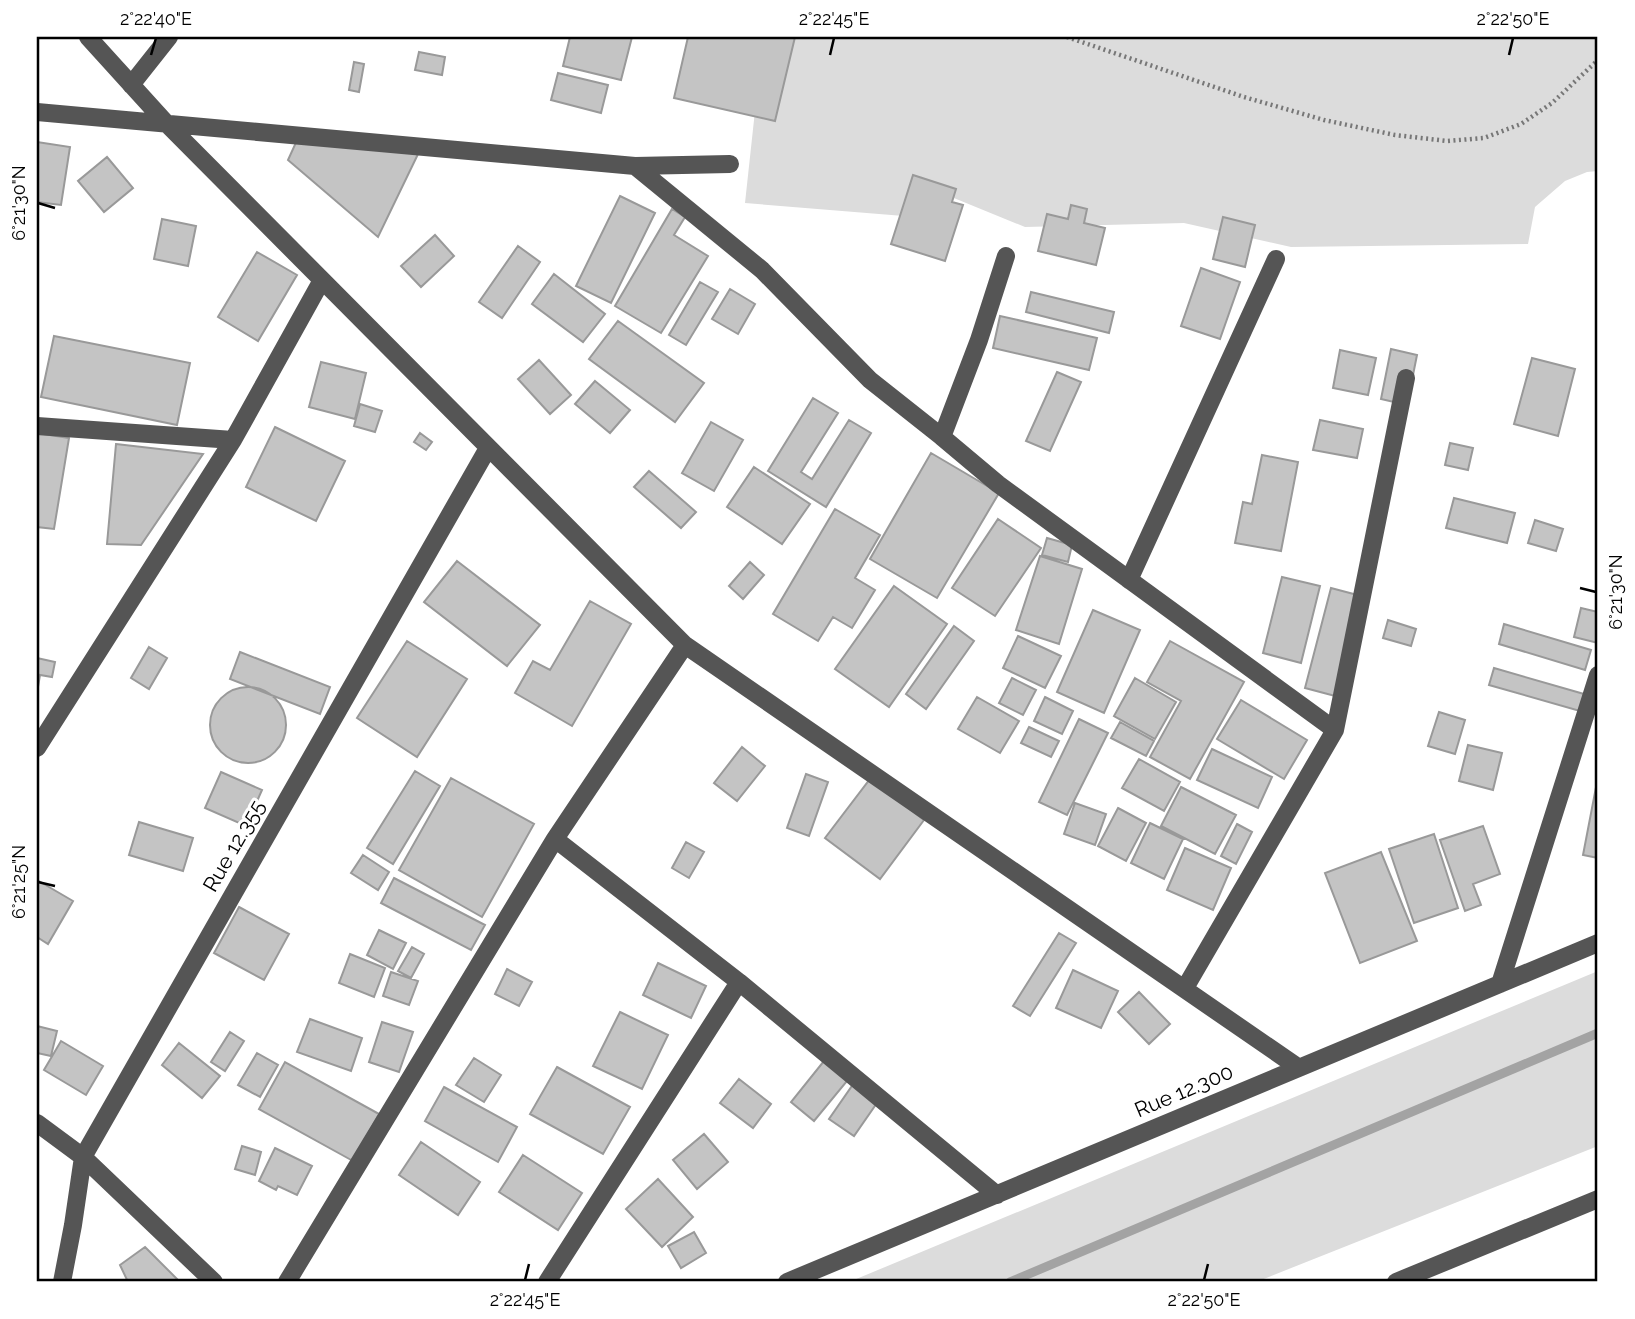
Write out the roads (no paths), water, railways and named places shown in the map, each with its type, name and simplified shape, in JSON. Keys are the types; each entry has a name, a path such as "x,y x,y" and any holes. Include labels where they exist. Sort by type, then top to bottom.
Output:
{"street":[{"path":"88,37 166,124 685,645 1299,1068"},
{"path":"131,85 169,37"},
{"path":"37,112 635,166 730,164"},
{"path":"635,166 762,270 870,380 998,484 1335,730"},
{"path":"942,437 979,340 1006,256"},
{"path":"1129,580 1276,259"},
{"path":"37,746 233,440 322,280"},
{"path":"1185,988 1335,730 1406,378"},
{"path":"37,426 233,440"},
{"name":"Rue 12.355","path":"62,1282 83,1157 488,448"},
{"path":"287,1282 555,839 685,645"},
{"path":"1500,984 1598,675"},
{"path":"555,839 739,982 997,1195"},
{"name":"Rue 12.300","path":"788,1282 1598,943"},
{"path":"547,1282 739,982"},
{"path":"37,1123 83,1157 214,1282"},
{"path":"1396,1282 1598,1199"}],"waterway":[{"path":"1010,1282 1598,1033"}]}
